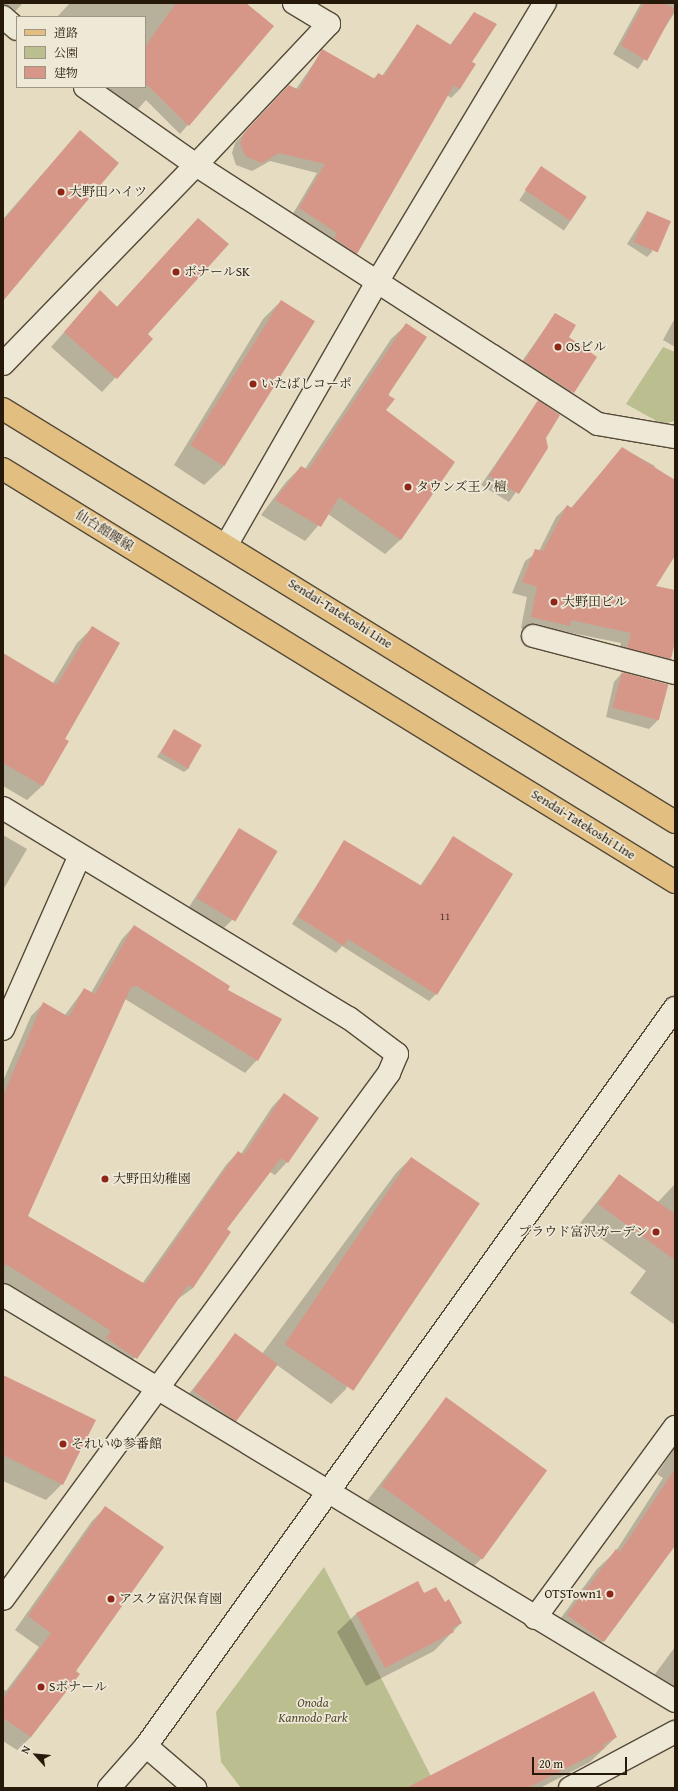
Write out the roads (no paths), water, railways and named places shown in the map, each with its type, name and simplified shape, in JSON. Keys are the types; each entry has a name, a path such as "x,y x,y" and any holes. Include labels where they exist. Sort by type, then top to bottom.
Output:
{"main road":[{"name":"Sendai-Tatekoshi Line","path":"3,409 227,544 675,822"},
{"name":"Sendai-Tatekoshi Line","path":"3,469 675,882"}],"street":[{"path":"3,364 329,24 294,3"},
{"path":"227,544 376,284 545,3"},
{"path":"3,17 16,28"},
{"path":"86,88 196,164 376,284 598,424 675,437"},
{"path":"534,636 675,673"},
{"path":"3,808 349,1018 397,1054 389,1073 3,1599"},
{"path":"3,1029 80,855"},
{"path":"109,1788 146,1746 325,1492 477,1289 675,1008"},
{"path":"3,1295 325,1492 675,1701"},
{"path":"535,1618 675,1427"},
{"path":"570,1788 675,1732"},
{"path":"146,1746 194,1788"}],"place":[{"name":"大野田ハイツ","path":"61,192"},
{"name":"ボナールSK","path":"176,272"},
{"name":"OSビル","path":"558,347"},
{"name":"いたばしコーポ","path":"253,384"},
{"name":"タウンズ王ノ檀","path":"408,487"},
{"name":"大野田ビル","path":"554,602"},
{"name":"大野田幼稚園","path":"105,1179"},
{"name":"プラウド富沢ガーデン","path":"656,1232"},
{"name":"それいゆ参番館","path":"63,1444"},
{"name":"OTSTown1","path":"610,1594"},
{"name":"アスク富沢保育園","path":"111,1599"},
{"name":"Sボナール","path":"41,1687"}],"park label":[{"name":"Onoda Kannodo Park","path":"313,1712"}]}
